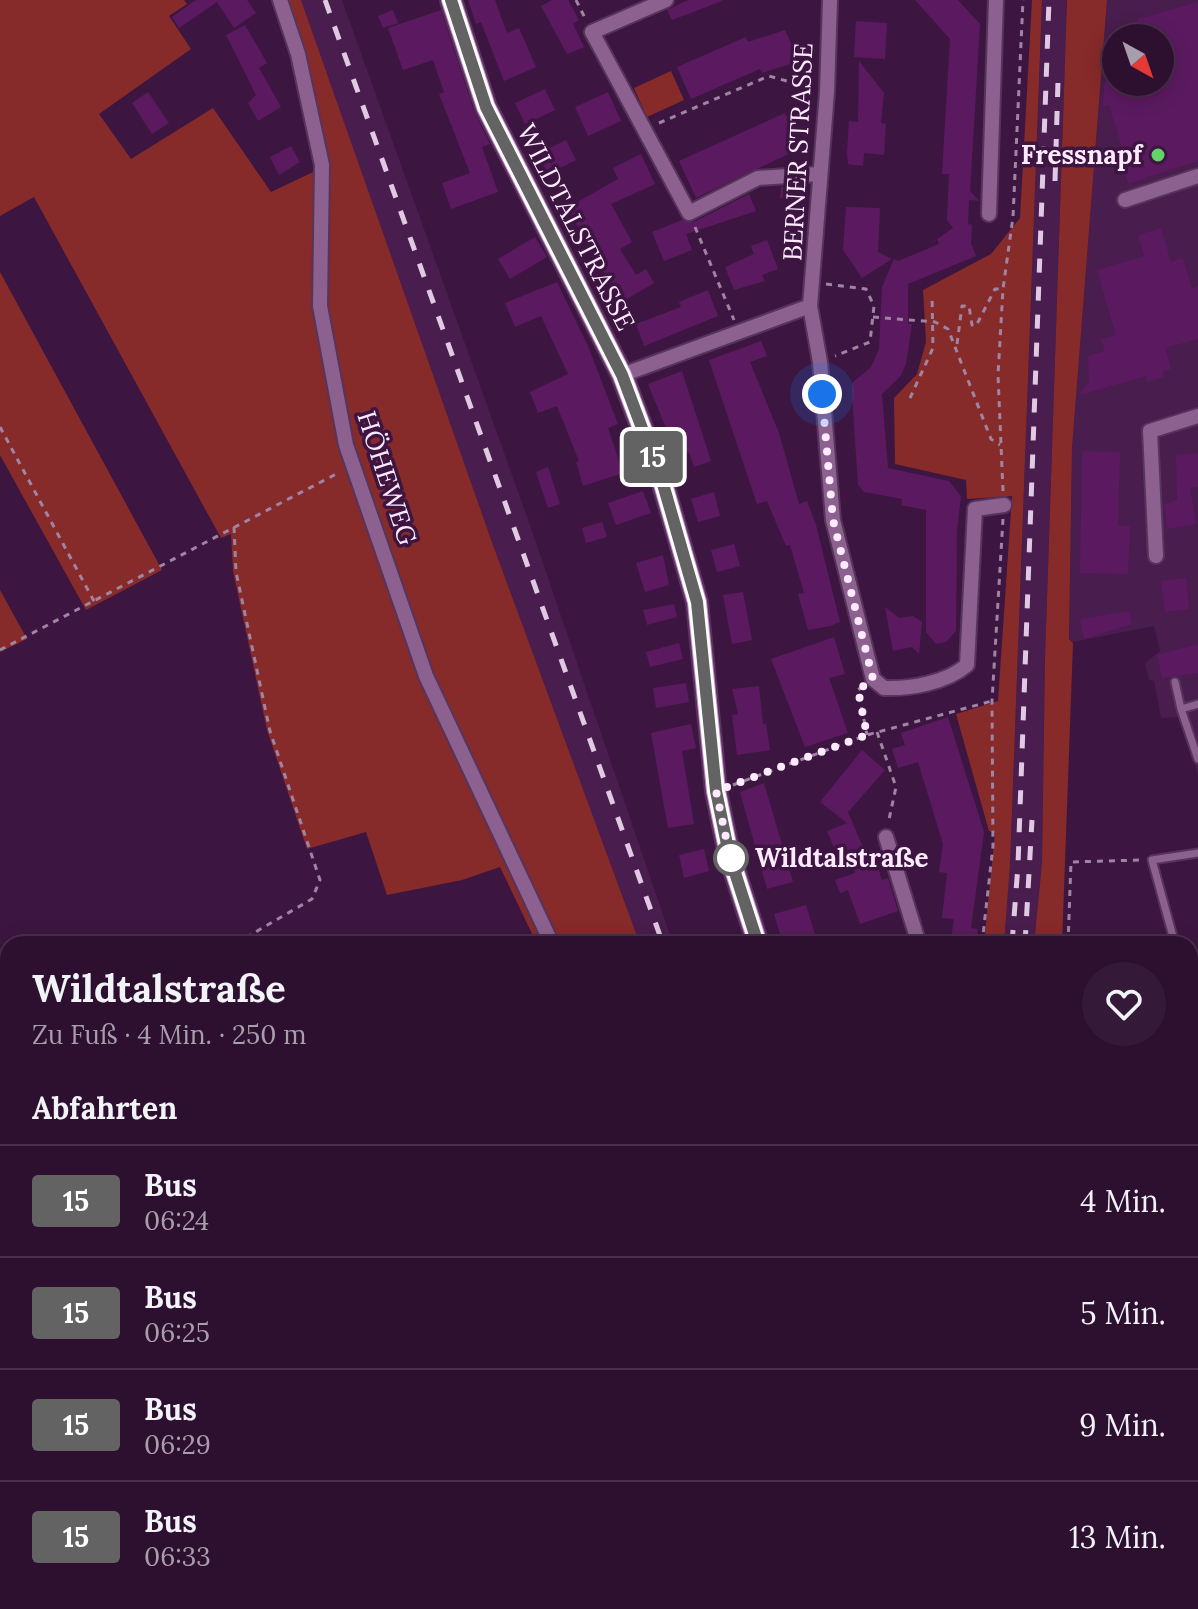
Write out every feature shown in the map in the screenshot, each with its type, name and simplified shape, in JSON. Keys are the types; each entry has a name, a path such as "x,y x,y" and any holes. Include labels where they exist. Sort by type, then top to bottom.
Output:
{"street":[{"name":"HÖHEWEG","path":"280,0 298,54 322,165 320,306 346,445 356,466 426,676 548,936"},
{"name":"WILDTALSTRASSE","path":"451,0 486,107 622,375 663,484 697,602 716,791 729,854 755,936"},
{"path":"666,0 592,32 689,213 758,178 818,174"},
{"name":"BERNER STRASSE","path":"830,0 827,92 818,174 814,282 810,306 820,362 833,520 873,679"},
{"path":"989,214 996,0"},
{"path":"1125,200 1197,179"},
{"path":"622,375 810,306"},
{"path":"1156,556 1150,431 1198,416"},
{"path":"873,679 884,688 911,687 957,674 967,665 975,509 1004,505"},
{"path":"886,837 917,936"}],"lane":[{"path":"1175,682 1198,759"},
{"path":"1181,709 1198,704"},
{"path":"1173,936 1152,860 1198,853"}],"path":[{"path":"576,0 592,32"},
{"path":"983,936 993,846 992,701 1004,505 998,375 1003,289 1013,217 1023,0"},
{"path":"645,129 769,76 827,92"},
{"path":"689,213 740,332"},
{"path":"814,282 866,289 874,306 870,342 820,362"},
{"path":"956,345 962,306 969,306 972,325 976,326 995,289 1003,289"},
{"path":"910,398 930,358 935,322 932,295"},
{"path":"873,317 935,322 948,329 991,439 1000,445"},
{"path":"0,427 95,603"},
{"path":"0,650 356,466"},
{"path":"234,527 236,572 270,731 320,880 312,899 249,936"},
{"path":"867,735 858,690 873,679"},
{"path":"716,791 867,735 992,701"},
{"path":"877,732 896,787 886,837"},
{"path":"1068,936 1071,862 1152,860"}],"shaded area":[{"path":"0,0 184,0 187,4 169,16 191,49 99,114 131,159 213,108 271,192 328,165 287,0 301,0 493,545 637,936 533,936 500,867 462,880 387,895 366,832 307,849 267,730 233,571 231,534 221,538 34,197 0,216"},
{"path":"301,0 342,0 531,528 670,936 637,936 493,545"},
{"path":"1032,0 1042,0 1010,865 1005,936 985,936 995,833 989,831 956,714 998,701 1012,496 967,499 966,480 895,464 894,398 917,374 926,342 923,290 991,254 1020,218"},
{"path":"1042,0 1067,0 1045,659 1042,863 1035,936 1005,936 1010,865"},
{"path":"1067,0 1107,0 1105,24 1102,24 1102,64 1072,448 1069,639 1073,643 1062,936 1035,936 1042,863 1045,659"},
{"path":"1107,0 1198,0 1198,774 1179,717 1161,718 1154,681 1149,680 1145,663 1160,651 1154,626 1073,642 1069,639 1072,448 1102,64 1102,96 1174,96 1174,24 1105,24"},
{"path":"671,71 684,100 647,117 634,88"},
{"path":"0,272 162,570 86,610 0,455"},
{"path":"0,590 27,639 0,652"}],"building":[{"path":"196,0 247,0 256,13 234,28 217,2 179,28 172,17"},
{"path":"468,0 495,0 507,33 519,28 536,67 504,81 481,22 476,24"},
{"path":"552,0 568,0 579,20 573,24 584,47 567,54 541,6"},
{"path":"688,0 722,1 672,20 667,10"},
{"path":"915,0 958,0 980,24 970,191 979,201 969,200 968,224 972,225 971,243 976,256 908,284 908,324 912,324 906,364 900,377 882,394 888,468 949,481 961,496 957,531 956,631 946,642 936,644 926,632 926,510 901,505 902,499 864,492 858,485 852,383 871,367 879,349 882,287 894,259 898,261 939,244 937,239 953,228 947,220 949,174 942,174 950,39"},
{"path":"1198,2 1198,161 1128,184 1117,150 1122,148 1109,105 1102,107 1103,96 1174,96 1174,24 1136,24 1138,19"},
{"path":"393,10 398,23 383,28 378,16"},
{"path":"441,10 474,111 490,144 482,147 498,192 451,209 442,183 470,173 439,94 444,92 433,60 403,70 388,28"},
{"path":"856,21 887,23 885,59 854,57"},
{"path":"245,25 267,63 259,68 281,107 258,121 248,103 256,95 226,35"},
{"path":"785,30 799,61 762,73 760,69 691,99 677,67 746,37 748,42"},
{"path":"859,61 884,93 881,123 886,124 884,155 864,153 863,166 848,164 847,152 849,121 858,122"},
{"path":"545,89 555,110 525,124 515,103"},
{"path":"148,92 169,123 152,134 132,103"},
{"path":"608,92 621,121 588,136 575,107"},
{"path":"785,113 801,148 696,198 679,161"},
{"path":"566,140 576,160 548,174 538,154"},
{"path":"291,146 300,162 279,175 270,157"},
{"path":"641,154 655,184 611,204 632,242 620,249 636,275 646,269 654,283 617,305 602,279 607,277 567,208 618,179 613,168"},
{"path":"797,185 797,199 780,198 781,187"},
{"path":"749,194 756,211 686,234 692,250 664,261 652,232 682,220 694,222"},
{"path":"846,207 880,208 878,252 892,259 862,278 843,250"},
{"path":"1161,228 1171,262 1183,258 1192,288 1198,286 1198,339 1165,348 1171,369 1163,371 1164,377 1147,382 1146,376 1079,395 1089,382 1088,356 1105,351 1101,339 1116,335 1097,270 1144,256 1138,235"},
{"path":"535,237 547,257 510,279 498,259"},
{"path":"767,240 778,269 762,275 765,281 734,290 725,267 754,254 751,246"},
{"path":"557,282 588,346 618,424 608,428 623,473 583,486 576,462 579,461 557,406 538,413 530,392 568,374 541,316 515,327 505,303"},
{"path":"708,290 718,316 644,346 636,324 681,307 679,302"},
{"path":"761,341 767,356 750,362 779,433 799,504 807,501 816,525 840,622 830,626 808,630 798,594 804,593 790,545 786,546 767,501 757,504 709,360"},
{"path":"682,371 711,461 694,467 689,452 677,455 648,384"},
{"path":"1082,451 1120,452 1118,526 1130,526 1128,574 1080,573"},
{"path":"1198,453 1198,487 1190,488 1196,524 1167,529 1164,504 1177,500 1176,455"},
{"path":"548,467 560,504 548,508 536,472"},
{"path":"643,491 651,513 616,525 608,503"},
{"path":"714,492 720,516 698,522 691,499"},
{"path":"602,522 607,537 586,543 582,528"},
{"path":"734,544 740,566 717,572 711,550"},
{"path":"663,555 669,585 645,592 636,563"},
{"path":"1186,578 1189,609 1165,612 1161,581"},
{"path":"743,592 752,640 732,644 723,595"},
{"path":"674,604 677,617 647,625 643,610"},
{"path":"885,607 899,618 913,616 922,622 919,654 912,647 893,651"},
{"path":"1129,611 1132,624 1084,639 1080,619"},
{"path":"834,637 845,674 829,678 848,733 805,747 771,659"},
{"path":"679,643 683,659 650,667 646,652"},
{"path":"1198,644 1198,673 1162,678 1157,655"},
{"path":"686,683 689,702 656,708 653,688"},
{"path":"759,686 763,724 766,724 770,750 737,755 732,715 738,714 732,689"},
{"path":"948,717 984,832 971,928 978,929 977,936 951,936 954,919 942,918 947,873 939,872 943,844 918,762 898,768 892,749 905,745 901,733"},
{"path":"691,724 696,748 682,751 694,824 668,828 651,733"},
{"path":"862,750 885,770 848,812 865,852 872,850 882,880 888,878 898,911 860,924 848,890 840,893 835,880 855,873 846,846 835,850 827,831 847,823 820,802"},
{"path":"764,783 793,882 767,889 740,792"},
{"path":"704,849 709,871 684,878 679,855"},
{"path":"806,905 816,936 781,936 774,914"}],"railway":[{"path":"325,0 660,936"},
{"path":"1013,936 1018,865 1049,0"},
{"path":"1055,181 1058,81"},
{"path":"1025,936 1032,820"}],"bus line":[{"name":"15","path":"451,0 486,107 622,375 663,484 697,602 709,695 716,791 729,854 755,936"}],"place":[{"name":"Fressnapf","path":"1158,155"},
{"name":"Wildtalstraße","path":"731,858"}],"route":[{"path":"731,858 731,861 716,791 867,735 858,690 873,679 867,645 833,520 822,394"}]}
